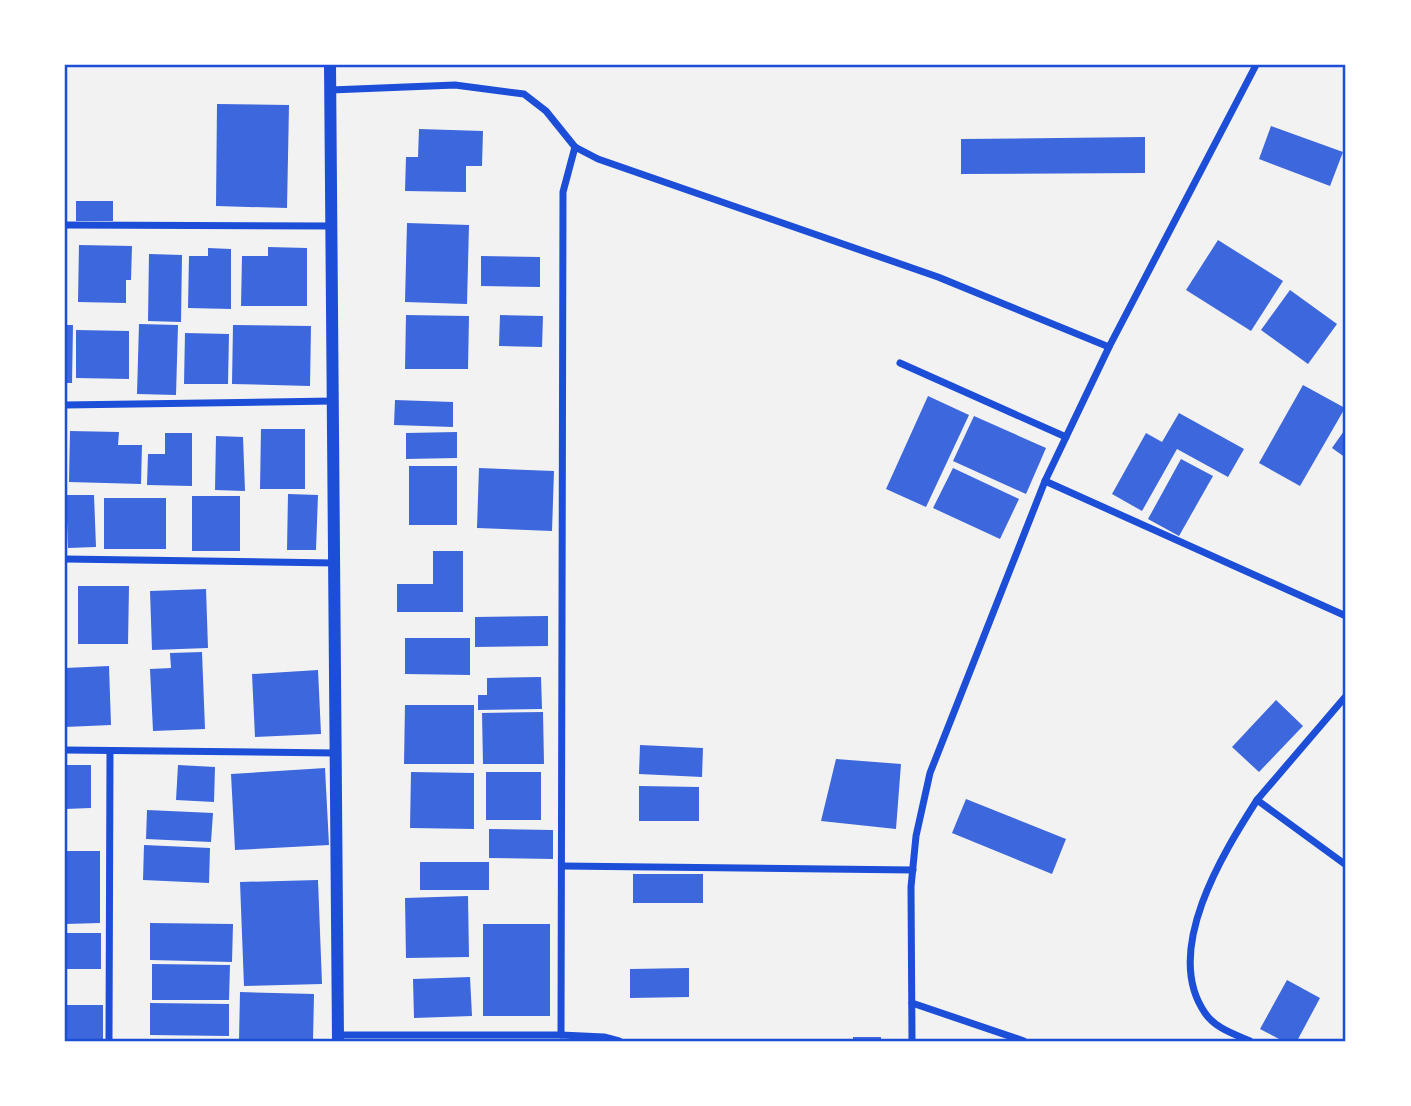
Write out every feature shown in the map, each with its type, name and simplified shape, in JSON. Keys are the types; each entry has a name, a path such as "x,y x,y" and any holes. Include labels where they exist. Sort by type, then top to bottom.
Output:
{"street":[{"path":"330,65 338,1038 561,1035 604,1037 619,1041"},
{"path":"912,1041 913,870 916,836 930,773 1045,481 1109,347 1256,65"},
{"path":"331,90 455,85 524,94 546,110 575,147 598,159 938,277 1109,347"},
{"path":"561,1035 563,192 575,147"},
{"path":"65,225 332,226"},
{"path":"900,363 1066,438"},
{"path":"65,405 333,401"},
{"path":"1045,481 1346,616"},
{"path":"65,559 335,563"},
{"path":"1250,1041 1220,1027 1205,1014 1192,988 1189,947 1222,854 1257,800 1346,696"},
{"path":"65,750 336,753"},
{"path":"109,1041 110,751"},
{"path":"1257,800 1346,865"},
{"path":"562,866 913,870"},
{"path":"912,1003 1024,1041"}],"building":[{"path":"217,104 289,105 287,208 216,206"},
{"path":"1271,126 1343,152 1330,186 1259,159"},
{"path":"419,129 483,131 482,166 466,166 466,192 405,191 406,157 418,157"},
{"path":"1145,137 1145,173 961,174 961,139"},
{"path":"76,201 113,201 113,221 76,221"},
{"path":"407,223 469,225 467,304 405,302"},
{"path":"1218,240 1283,281 1251,331 1186,290"},
{"path":"79,245 132,246 131,280 126,280 126,303 78,302"},
{"path":"268,247 307,248 307,306 241,306 242,256 268,256"},
{"path":"208,248 231,249 231,309 188,308 189,256 208,256"},
{"path":"149,254 182,255 181,322 148,321"},
{"path":"481,256 540,257 540,287 481,286"},
{"path":"1290,290 1337,324 1308,364 1261,330"},
{"path":"406,315 469,316 468,369 405,369"},
{"path":"500,315 543,316 542,347 499,346"},
{"path":"139,324 178,325 176,395 137,394"},
{"path":"65,325 73,325 72,383 65,383"},
{"path":"233,325 311,326 310,386 232,384"},
{"path":"76,330 129,331 129,379 76,378"},
{"path":"185,333 229,334 228,384 184,384"},
{"path":"1303,385 1345,408 1300,486 1259,463"},
{"path":"928,396 969,415 926,507 886,489"},
{"path":"395,400 453,402 453,427 394,425"},
{"path":"1179,413 1244,449 1228,477 1177,449 1142,511 1112,494 1146,433 1162,442"},
{"path":"974,416 1046,448 1026,494 953,461"},
{"path":"1346,428 1346,458 1332,448"},
{"path":"261,429 305,429 305,489 260,489"},
{"path":"70,431 119,432 118,445 142,445 141,484 69,482"},
{"path":"457,432 457,458 406,459 406,433"},
{"path":"165,433 192,433 192,486 147,485 148,454 165,454"},
{"path":"216,436 243,437 245,491 215,490"},
{"path":"1181,459 1213,476 1179,536 1148,519"},
{"path":"409,466 457,466 457,525 409,525"},
{"path":"479,468 554,471 552,531 477,528"},
{"path":"953,468 1019,499 1000,539 933,508"},
{"path":"288,494 318,495 316,550 287,550"},
{"path":"66,495 94,495 96,547 68,548"},
{"path":"192,496 240,496 240,551 192,551"},
{"path":"104,498 166,498 166,549 104,549"},
{"path":"433,551 463,551 463,612 397,612 397,584 433,584"},
{"path":"78,586 129,586 128,644 78,644"},
{"path":"206,589 208,648 152,650 150,591"},
{"path":"548,616 548,646 475,647 475,617"},
{"path":"405,638 470,638 470,675 405,674"},
{"path":"202,652 205,729 153,731 150,669 171,668 170,653"},
{"path":"109,666 111,725 65,727 65,668"},
{"path":"318,670 321,734 255,737 252,674"},
{"path":"541,677 542,709 478,710 478,695 487,695 487,678"},
{"path":"1276,700 1303,726 1259,772 1232,747"},
{"path":"405,705 474,705 474,764 404,764"},
{"path":"543,712 544,764 483,764 482,713"},
{"path":"640,745 703,748 702,777 639,774"},
{"path":"836,759 901,764 896,829 821,821"},
{"path":"65,765 91,765 91,808 65,809"},
{"path":"178,765 215,767 214,802 176,800"},
{"path":"325,768 329,845 235,850 231,774"},
{"path":"411,772 474,773 474,829 410,828"},
{"path":"486,772 541,772 541,820 486,820"},
{"path":"639,786 699,787 699,821 639,821"},
{"path":"966,799 1066,839 1052,874 952,833"},
{"path":"147,810 213,813 211,842 146,839"},
{"path":"489,829 553,830 553,859 489,858"},
{"path":"144,845 210,848 209,883 143,880"},
{"path":"65,851 100,851 100,923 65,924"},
{"path":"420,862 489,862 489,890 420,890"},
{"path":"633,874 703,874 703,903 633,903"},
{"path":"318,880 322,984 244,986 240,882"},
{"path":"468,896 469,957 406,958 405,898"},
{"path":"150,923 233,924 232,962 150,960"},
{"path":"483,924 550,924 550,1016 483,1016"},
{"path":"65,933 101,933 101,969 65,969"},
{"path":"152,964 230,965 229,1000 152,1000"},
{"path":"689,968 689,997 630,998 630,969"},
{"path":"470,977 472,1016 414,1018 413,979"},
{"path":"1287,980 1320,998 1297,1041 1283,1041 1260,1029"},
{"path":"240,992 314,994 313,1041 239,1041"},
{"path":"150,1003 229,1004 229,1036 150,1035"},
{"path":"65,1005 103,1005 103,1041 65,1041"},
{"path":"853,1037 881,1037 881,1041 853,1041"}]}
